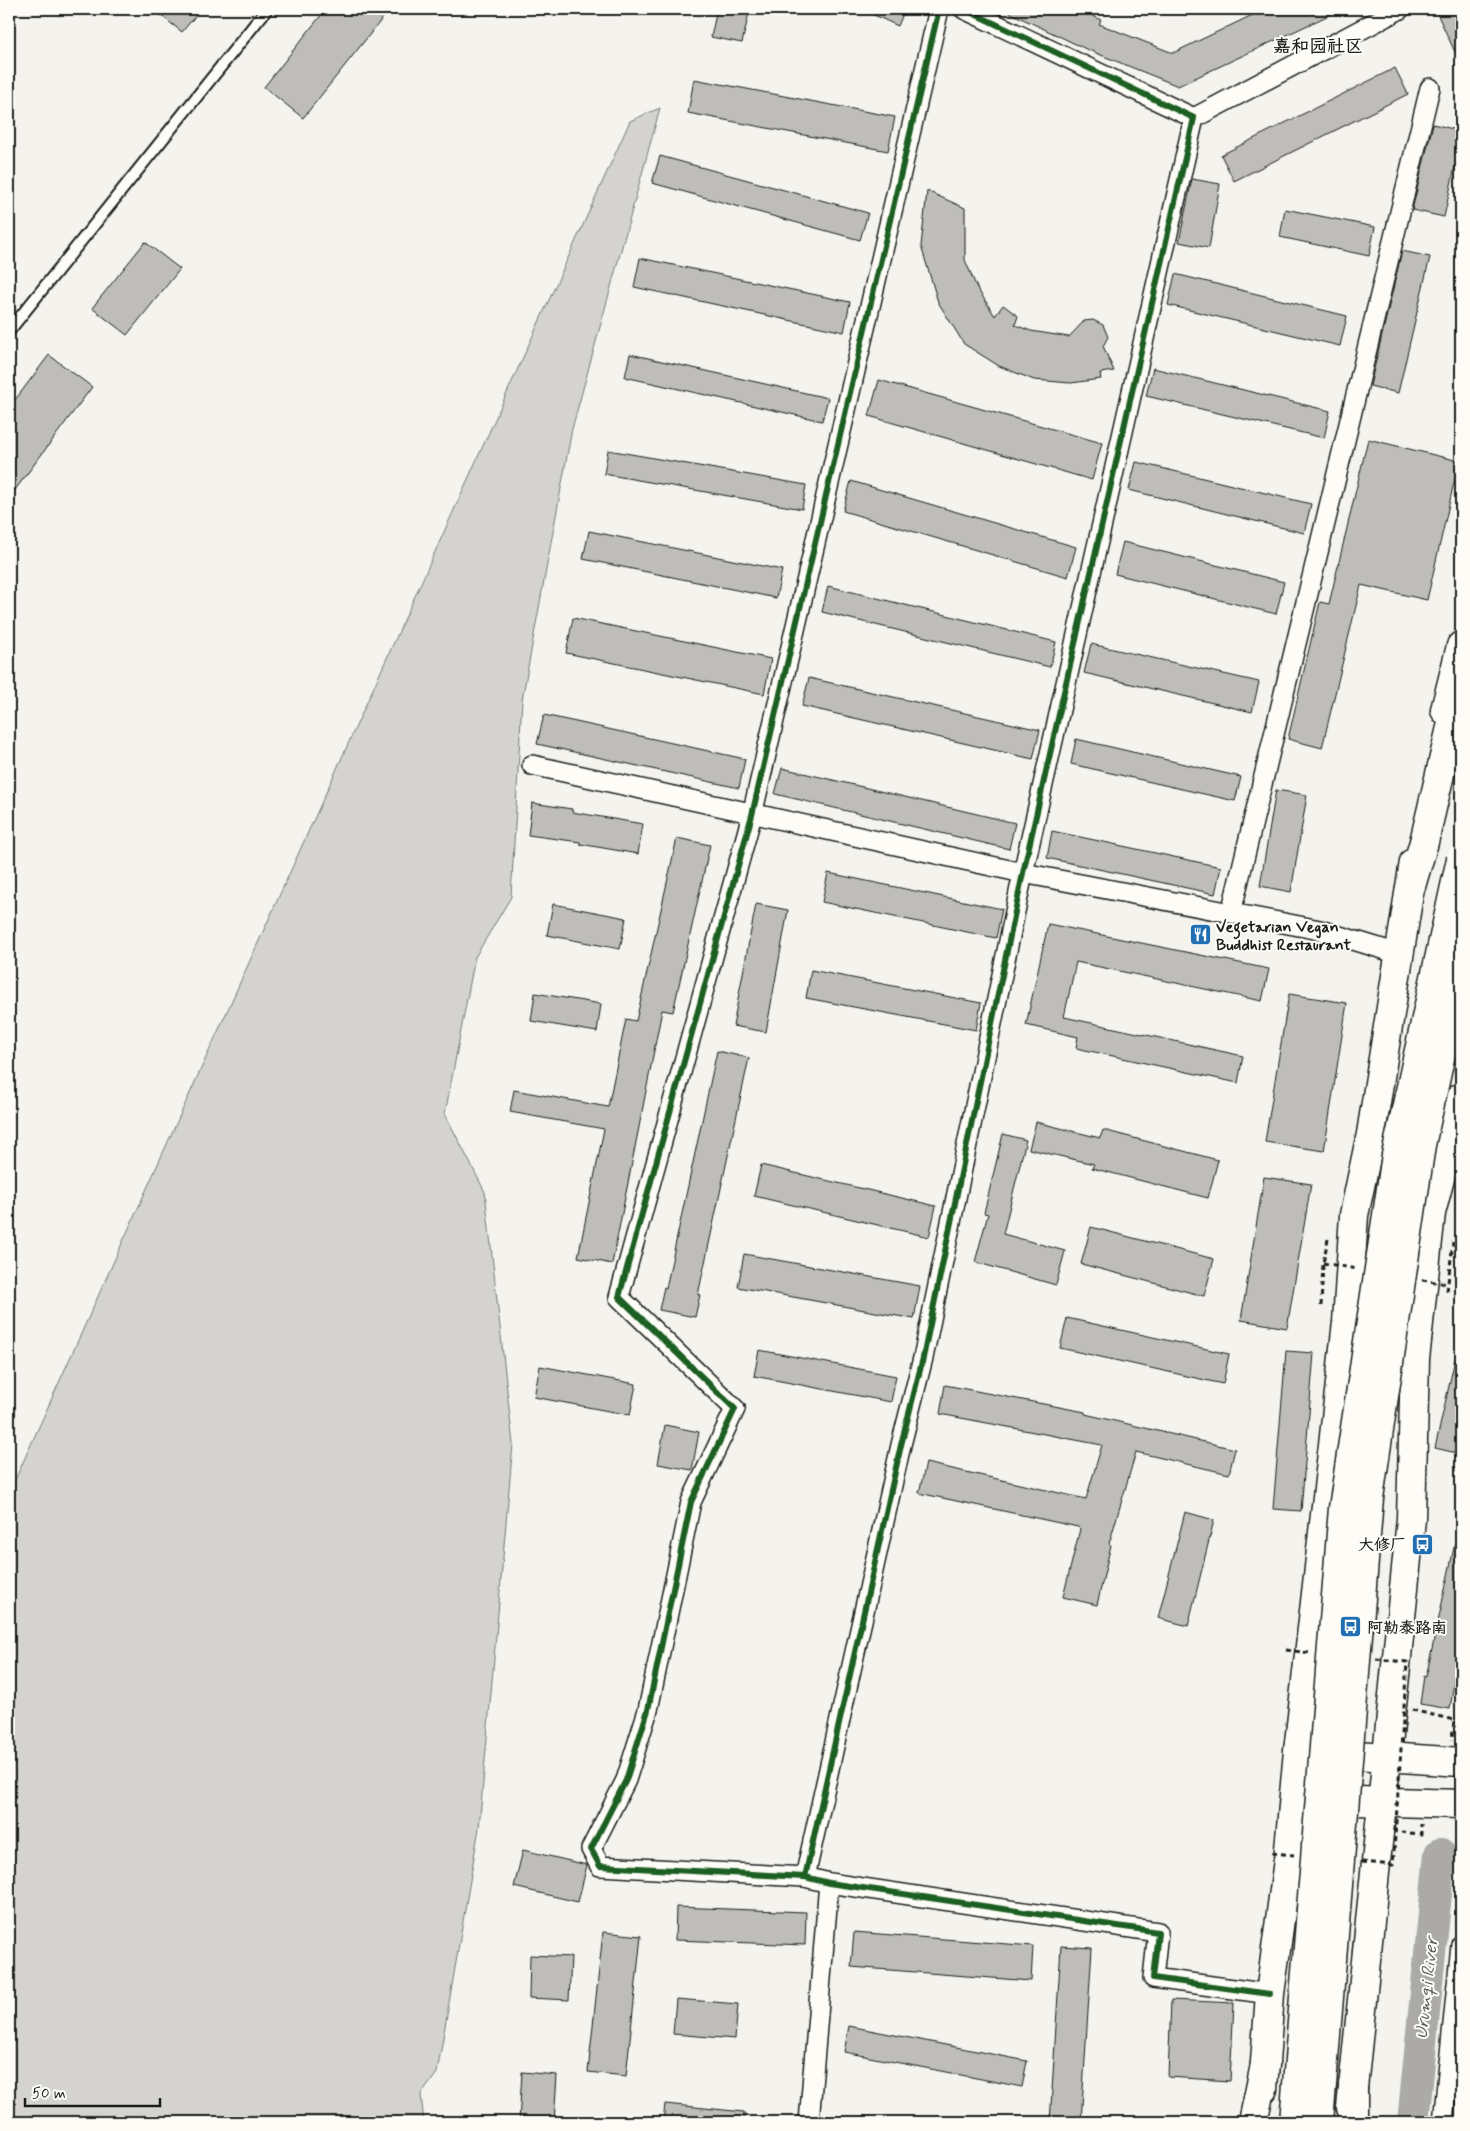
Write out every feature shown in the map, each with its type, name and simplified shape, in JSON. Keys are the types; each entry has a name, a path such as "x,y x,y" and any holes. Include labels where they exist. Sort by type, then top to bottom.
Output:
{"main road":[{"path":"1261,2122 1270,1994 1288,1860 1298,1751 1347,1322 1354,1215 1370,1134 1424,794 1461,646"},
{"path":"1410,886 1424,842 1461,685"},
{"path":"1294,2122 1343,1508 1396,1155 1461,859"},
{"path":"1319,2122 1369,1498 1421,1145 1461,964"},
{"path":"1351,2122 1353,2085 1383,1803 1385,1758 1411,1519 1415,1359 1430,1223 1461,1097"},
{"path":"1298,1751 1461,1762"},
{"path":"1294,1798 1383,1803 1461,1804"},
{"path":"1253,2122 1265,2065"}],"street":[{"path":"938,9 752,815 619,1297 735,1409 691,1502 648,1710 626,1780 591,1849 600,1866 805,1877 829,1883 1158,1932 1154,1978 1270,1994"},
{"path":"964,9 1194,118"},
{"path":"805,1877 901,1445 923,1358 1023,873 1194,118 1400,9"},
{"path":"1231,913 1430,88"},
{"path":"532,765 752,815 1023,873 1320,930 1399,954"},
{"path":"809,2122 829,1883"},
{"path":"1443,2122 1461,1945"}],"lane":[{"path":"9,331 267,9"}],"path":[{"path":"1321,1306 1323,1263 1330,1234"},
{"path":"1404,1708 1454,1720"},
{"path":"1396,1831 1421,1834"}],"shaded area":[{"path":"660,108 572,429 522,700 511,897 475,957 445,1114 485,1192 513,1444 479,1828 437,2073 421,2095 424,2122 9,2122 9,1493 630,121"}],"building":[{"path":"153,9 201,9 182,32"},
{"path":"326,9 390,9 303,118 264,87"},
{"path":"717,9 750,9 742,43 711,37"},
{"path":"861,9 905,9 898,26"},
{"path":"1002,9 1079,9 1101,20 1099,24 1173,53 1265,9 1342,9 1178,86 1086,49"},
{"path":"1435,9 1461,9 1461,65"},
{"path":"1395,68 1408,94 1234,181 1221,155"},
{"path":"694,79 895,117 888,151 688,113"},
{"path":"1433,124 1461,131 1461,139 1444,217 1412,210"},
{"path":"660,156 868,213 860,240 652,183"},
{"path":"1192,179 1220,184 1209,248 1179,242"},
{"path":"927,191 965,208 965,260 977,288 995,316 1003,305 1018,316 1015,325 1031,331 1069,337 1084,321 1093,320 1103,325 1108,337 1103,346 1114,371 1100,373 1101,379 1071,383 1034,380 999,366 964,344 938,302 921,246"},
{"path":"1285,209 1375,227 1369,256 1280,237"},
{"path":"145,242 180,269 127,335 92,308"},
{"path":"1402,251 1430,257 1398,393 1370,386"},
{"path":"640,258 850,302 844,332 634,287"},
{"path":"1175,274 1347,316 1340,346 1168,305"},
{"path":"630,354 828,398 822,421 625,377"},
{"path":"49,355 92,387 9,498 9,408"},
{"path":"1153,368 1330,411 1324,438 1146,396"},
{"path":"879,380 1102,443 1092,480 869,416"},
{"path":"1368,439 1459,461 1427,600 1361,585 1322,748 1288,739 1320,602 1329,604"},
{"path":"608,450 806,485 802,509 604,474"},
{"path":"1136,462 1311,504 1304,533 1129,490"},
{"path":"851,481 1076,547 1068,577 843,511"},
{"path":"589,531 782,570 776,598 583,559"},
{"path":"1123,542 1284,582 1276,614 1115,574"},
{"path":"828,586 1056,642 1050,667 822,612"},
{"path":"573,618 771,659 764,694 566,653"},
{"path":"1091,644 1259,682 1252,712 1084,673"},
{"path":"809,678 1040,730 1033,759 802,706"},
{"path":"544,715 745,759 739,788 537,744"},
{"path":"1076,739 1241,777 1235,801 1071,764"},
{"path":"782,768 1015,823 1009,849 775,794"},
{"path":"1276,790 1307,795 1291,892 1260,886"},
{"path":"532,803 572,809 572,812 643,824 638,854 580,844 580,842 528,835"},
{"path":"1052,831 1221,867 1215,894 1047,858"},
{"path":"677,838 710,845 673,1012 662,1010 612,1264 578,1257 604,1129 510,1112 514,1090 608,1107 626,1019 636,1021"},
{"path":"828,873 1002,909 996,938 822,902"},
{"path":"553,904 626,918 620,949 547,935"},
{"path":"756,904 788,910 766,1032 733,1026"},
{"path":"1048,924 1269,969 1262,1001 1076,962 1064,1017 1243,1056 1238,1083 1076,1048 1078,1037 1026,1025"},
{"path":"811,970 981,1003 976,1030 806,998"},
{"path":"535,993 601,1004 597,1032 531,1021"},
{"path":"1289,994 1347,1003 1324,1151 1265,1142"},
{"path":"717,1051 749,1058 698,1295 700,1295 695,1317 659,1310 664,1287 666,1288"},
{"path":"1036,1122 1100,1138 1103,1130 1218,1160 1208,1198 1092,1168 1094,1164 1029,1149"},
{"path":"1003,1134 1026,1140 1003,1234 1065,1251 1056,1285 975,1262 988,1214 984,1213"},
{"path":"761,1165 936,1206 929,1237 754,1196"},
{"path":"1264,1177 1311,1184 1287,1328 1241,1320"},
{"path":"1091,1227 1214,1259 1204,1296 1081,1264"},
{"path":"744,1254 920,1286 914,1319 738,1287"},
{"path":"1067,1318 1229,1354 1223,1384 1060,1348"},
{"path":"759,1350 896,1376 891,1402 754,1376"},
{"path":"1286,1351 1314,1353 1301,1511 1273,1509"},
{"path":"1455,1359 1461,1359 1461,1454 1435,1448"},
{"path":"540,1366 636,1384 630,1415 534,1397"},
{"path":"945,1385 1085,1412 1085,1414 1235,1449 1229,1474 1136,1452 1109,1544 1111,1545 1097,1605 1063,1597 1080,1529 1078,1527 919,1493 926,1463 1086,1499 1102,1445 940,1414"},
{"path":"665,1425 699,1432 692,1470 658,1464"},
{"path":"1185,1512 1214,1520 1188,1626 1158,1618"},
{"path":"1455,1543 1461,1544 1461,1671 1456,1670 1450,1709 1420,1704 1424,1676 1426,1677"},
{"path":"523,1850 587,1865 578,1902 514,1887"},
{"path":"676,1907 806,1912 805,1945 675,1940"},
{"path":"603,1932 641,1936 626,2076 588,2072"},
{"path":"854,1932 1033,1946 1031,1981 851,1967"},
{"path":"1061,1946 1092,1948 1081,2122 1050,2122"},
{"path":"530,1955 571,1957 569,2000 529,1998"},
{"path":"676,1999 738,2004 735,2039 673,2034"},
{"path":"1171,2000 1234,2003 1230,2081 1168,2077"},
{"path":"849,2026 1027,2061 1022,2087 844,2052"},
{"path":"522,2072 557,2075 554,2122 519,2122"},
{"path":"665,2104 744,2112 744,2122 663,2122"}],"waterway":[{"name":"Urumqi River","path":"1413,2122 1440,1854"}],"cycle path":[{"path":"939,9 752,815 619,1297 735,1409 691,1502 648,1710 626,1780 591,1849 600,1866 805,1877 829,1883 1158,1932 1153,1978 1270,1994"},
{"path":"805,1877 901,1445 923,1358 1023,873 1194,118 964,9"}],"place":[{"name":"Vegetarian Vegan Buddhist Restaurant","path":"1200,935"},
{"name":"大修厂","path":"1422,1544"},
{"name":"阿勒泰路南","path":"1351,1627"}],"district":[{"name":"嘉和园社区","path":"1318,46"}]}
